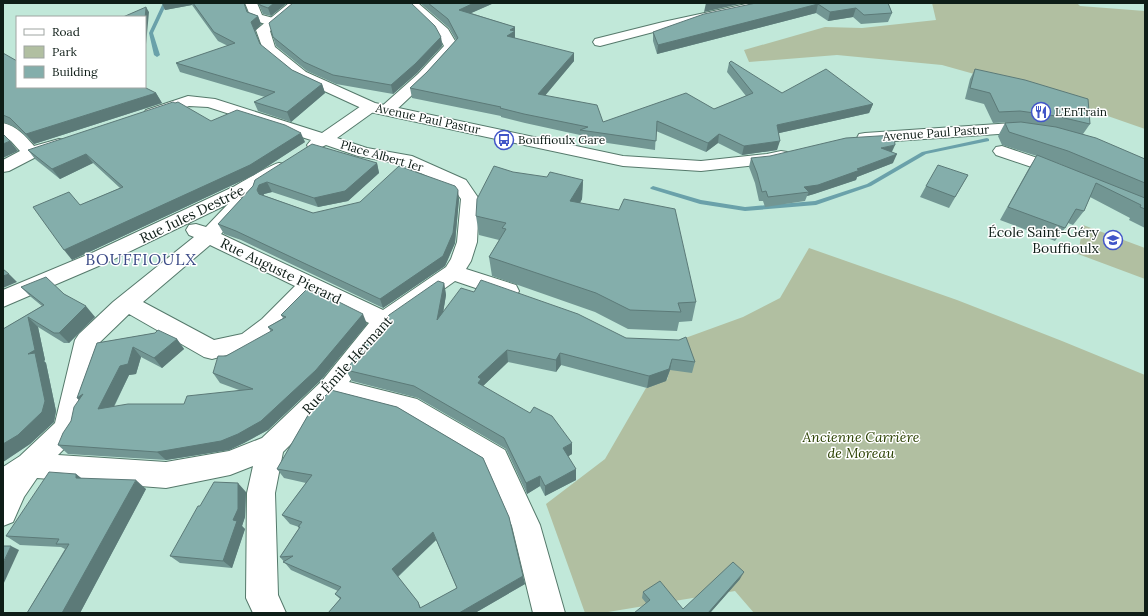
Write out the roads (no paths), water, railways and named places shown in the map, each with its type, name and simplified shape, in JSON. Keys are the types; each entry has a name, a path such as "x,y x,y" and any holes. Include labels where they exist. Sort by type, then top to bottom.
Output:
{"street":[{"path":"251,3 257,17 272,22 297,3"},
{"name":"Rue Jules Destrée","path":"3,299 101,257 261,180 324,139 378,108 423,77 452,46 443,32 411,3"},
{"path":"600,42 661,26 770,3"},
{"name":"Avenue Paul Pastur","path":"272,22 263,30 269,49 301,74 378,108 623,161 701,166 767,159 798,152"},
{"name":"Place Albert Ier","path":"140,117 188,101 210,102 364,152 406,160 460,184"},
{"path":"3,128 18,137 30,153"},
{"name":"Avenue Paul Pastur","path":"852,139 1013,128 1049,134"},
{"path":"3,167 30,153 74,139"},
{"path":"1002,151 1075,178"},
{"path":"391,174 406,160"},
{"path":"3,512 14,488 30,465 67,428 87,340 127,303 208,236 261,180"},
{"name":"Rue Émile Hermant","path":"30,465 166,475 230,463 271,446 331,388 384,320 453,272 461,261 467,242 470,199 460,184"},
{"name":"Rue Auguste Pierard","path":"178,221 384,320"},
{"path":"453,272 527,298"},
{"path":"127,303 212,350 249,341 270,325 310,284"},
{"path":"331,388 408,406 496,459 526,524 551,606"},
{"path":"270,613 262,598 261,493 271,446"},
{"path":"3,482 30,465"}],"waterway":[{"path":"157,55 151,33 165,3"},
{"path":"653,188 700,202 745,209 816,203 869,185 924,153 987,140"}],"place":[{"name":"L'EnTrain","path":"1041,112"},
{"name":"Bouffioulx Gare","path":"504,140"},
{"name":"École Saint-Géry Bouffioulx","path":"1113,240"}],"district":[{"name":"BOUFFIOULX","path":"141,259"}],"park label":[{"name":"Ancienne Carrière de Moreau","path":"861,446"}]}
